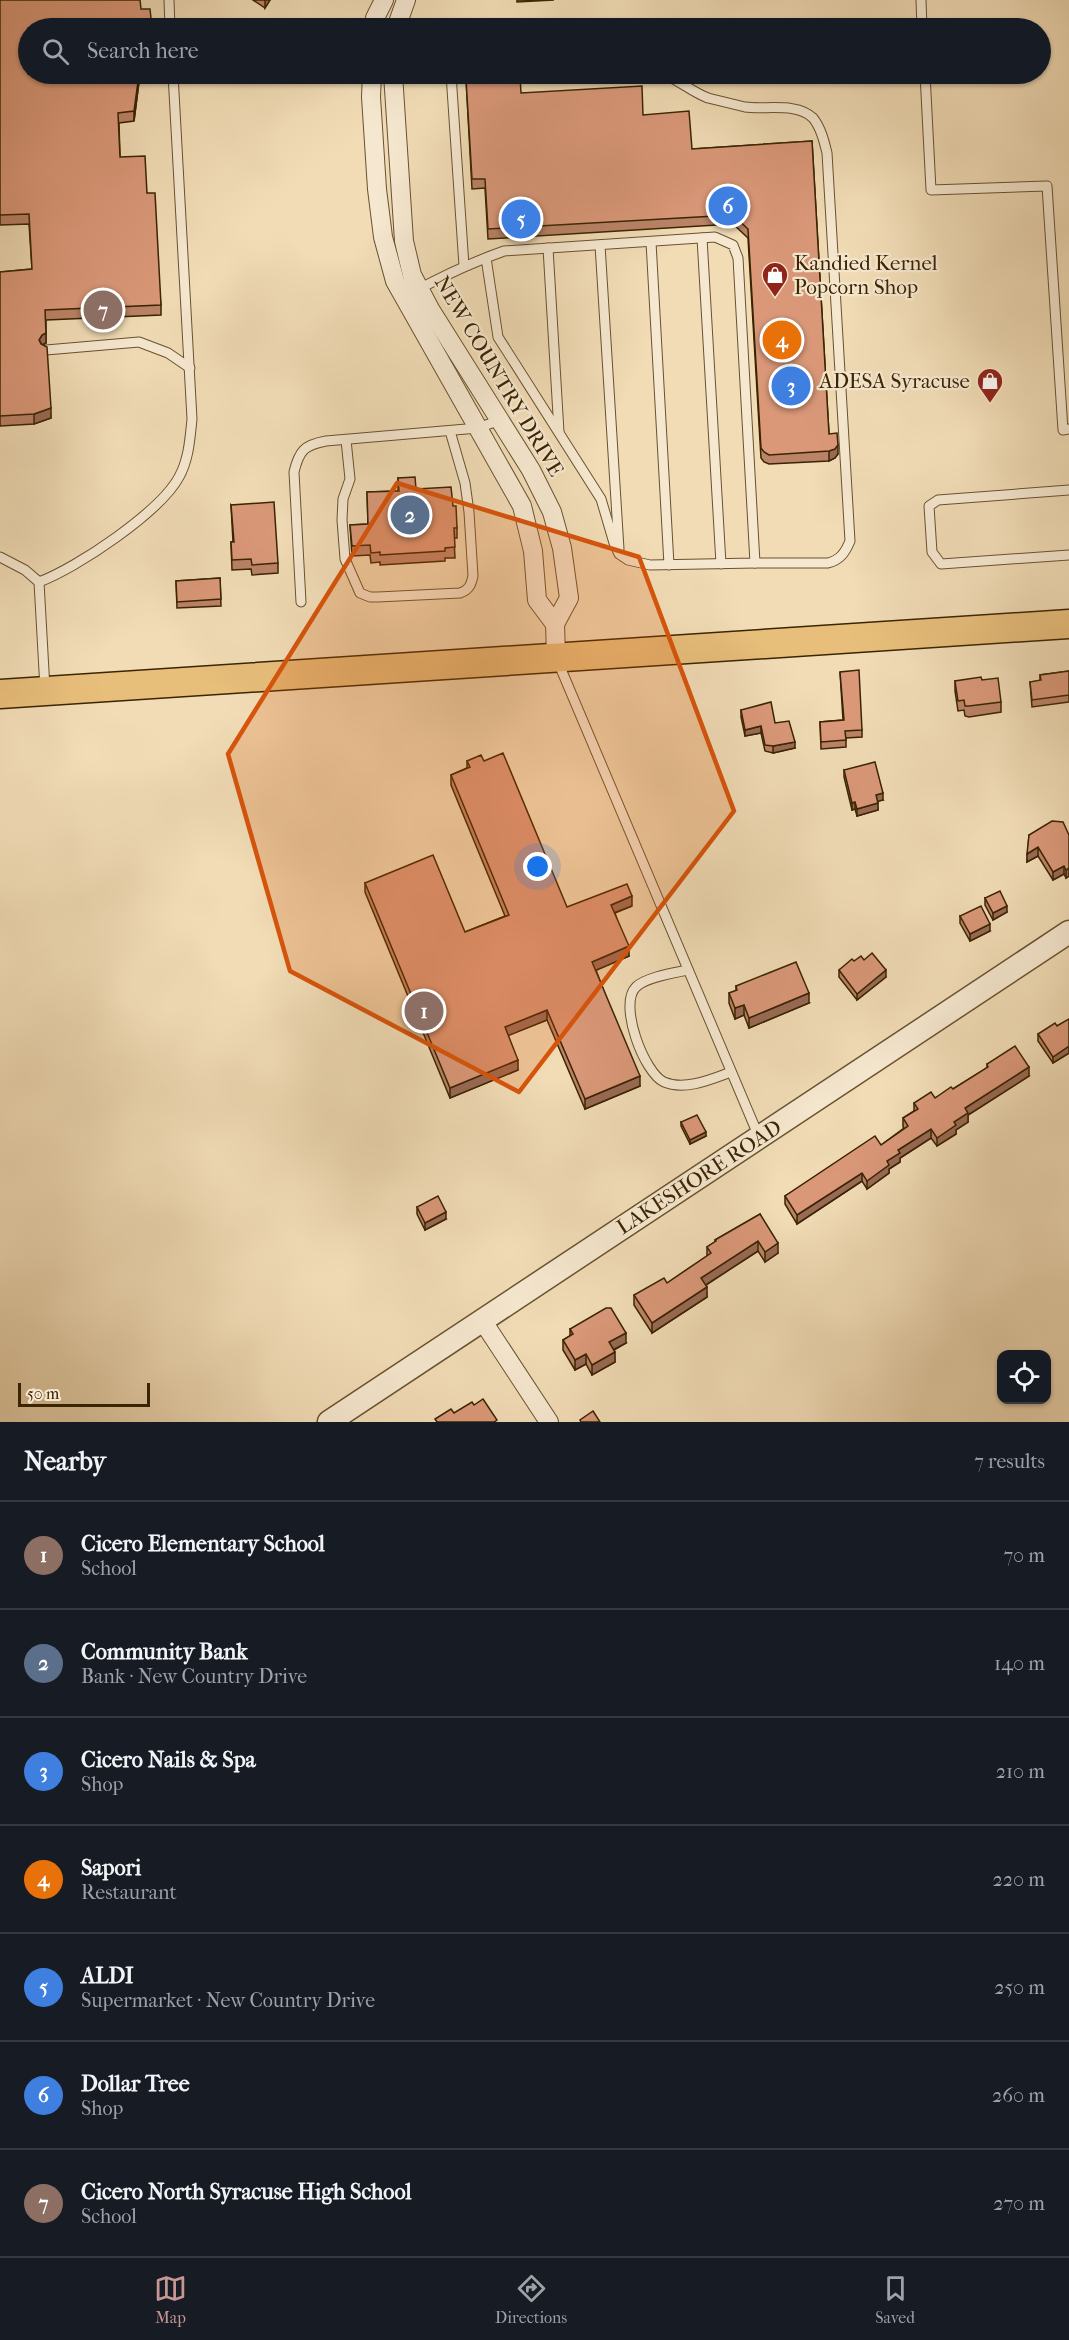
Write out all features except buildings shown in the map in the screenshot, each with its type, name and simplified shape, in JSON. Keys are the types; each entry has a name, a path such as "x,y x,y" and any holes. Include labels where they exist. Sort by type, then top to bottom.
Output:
{"main road":[{"path":"0,694 1069,624"}],"street":[{"path":"375,18 384,0"},
{"path":"400,18 406,0"},
{"name":"NEW COUNTRY DRIVE","path":"372,84 377,189 383,237 395,281 412,293 500,420 531,470 552,512 562,548 569,598 555,624 555,656"},
{"name":"NEW COUNTRY DRIVE","path":"394,84 404,241 412,274 412,293 478,428 522,506 533,551 537,600 555,624"},
{"name":"LAKESHORE ROAD","path":"328,1422 1069,932"},
{"path":"482,1320 549,1422"}],"lane":[{"path":"169,0 170,18"},
{"path":"921,0 922,18"},
{"path":"39,582 78,564 166,497 180,476 190,445 192,418 190,368 174,84"},
{"path":"452,84 464,266"},
{"path":"486,258 498,337 601,499 614,543 620,554 628,560 650,565 837,561 850,542 827,153 822,134 812,117 796,110 746,107 708,98 682,84"},
{"path":"926,84 931,190 1047,186 1063,430 1069,429"},
{"path":"412,293 464,266 504,251 715,237 733,245 738,258 755,563"},
{"path":"702,238 721,564"},
{"path":"651,242 669,565"},
{"path":"600,245 620,554"},
{"path":"548,248 559,434"},
{"path":"46,350 138,342 168,353 190,368"},
{"path":"301,602 294,472 298,455 313,444 478,428 500,420"},
{"path":"346,440 350,479 343,499 345,559 360,593 378,597 460,593 467,591 473,576 470,512 465,483 450,431"},
{"path":"1069,490 938,500 929,506 932,552 940,564 1069,555"},
{"path":"0,557 25,570 39,582 45,691"},
{"path":"555,656 759,1137"},
{"path":"688,970 660,976 636,987 629,1000 636,1037 653,1073 664,1082 684,1084 704,1082 731,1072"}],"highlighted area":[{"path":"397,483 639,557 734,811 519,1092 290,971 228,754"}],"place":[{"name":"Dollar Tree","path":"728,206"},
{"name":"ALDI","path":"521,219"},
{"name":"Kandied Kernel Popcorn Shop","path":"775,298"},
{"name":"Cicero North Syracuse High School","path":"103,310"},
{"name":"Sapori","path":"782,340"},
{"name":"Cicero Nails & Spa","path":"791,386"},
{"name":"ADESA Syracuse","path":"990,404"},
{"name":"Community Bank","path":"410,515"},
{"name":"Cicero Elementary School","path":"424,1011"}]}
